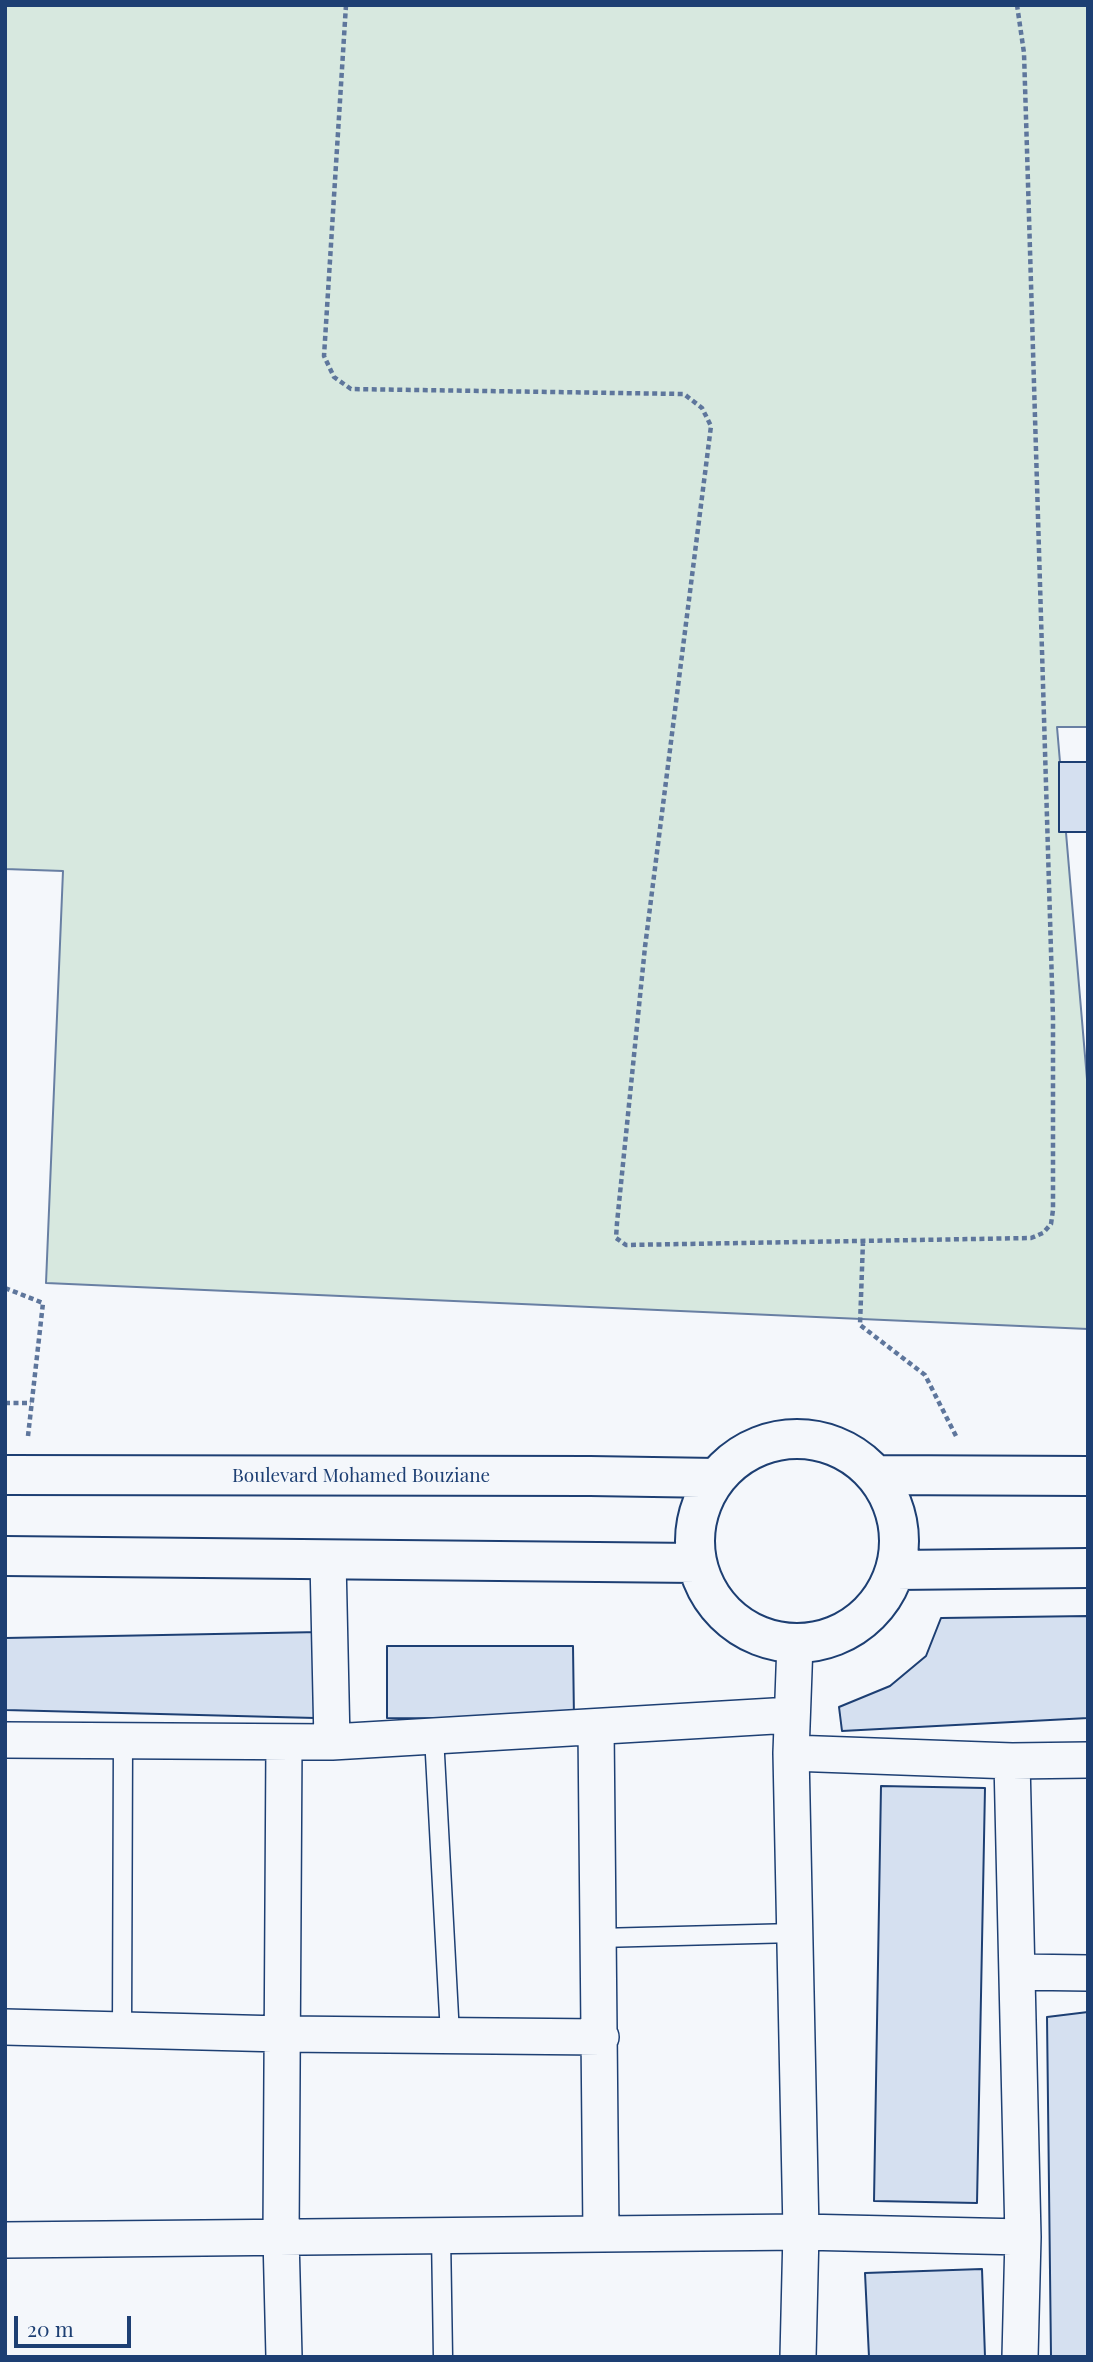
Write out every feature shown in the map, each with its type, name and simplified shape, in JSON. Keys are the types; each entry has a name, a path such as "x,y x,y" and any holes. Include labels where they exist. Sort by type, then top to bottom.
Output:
{"street":[{"path":"813,1440 847,1452 875,1475 892,1503 899,1534 895,1570 880,1601 857,1624 828,1639 796,1643 762,1637 732,1621 710,1595 696,1563 694,1533 701,1504 716,1478 743,1454 761,1444 813,1440"},
{"name":"Boulevard Mohamed Bouziane","path":"14,1475 716,1478"},
{"path":"875,1475 1088,1476"},
{"path":"5,1556 696,1563"},
{"path":"328,1560 332,1742"},
{"path":"895,1570 1088,1568"},
{"path":"796,1643 791,1753 801,2232 798,2357"},
{"path":"5,1740 332,1742 791,1715"},
{"path":"596,1727 601,2234"},
{"path":"284,1742 281,2237 284,2357"},
{"path":"791,1753 1012,1761 1088,1760"},
{"path":"1012,1761 1023,2237 1020,2357"},
{"path":"1017,1972 1088,1973"},
{"path":"5,2027 282,2034 601,2037"},
{"path":"5,2240 801,2232 1023,2237"}],"lane":[{"path":"434,1736 450,2035"},
{"path":"122,2030 123,1742"},
{"path":"599,1938 795,1933"},
{"path":"441,2235 443,2357"}],"path":[{"path":"346,5 324,356 334,377 351,389 684,394 702,408 710,426 647,933 616,1238 626,1245 1031,1238 1043,1233 1051,1224 1053,1018 1024,53 1017,5"},
{"path":"863,1241 860,1325 925,1375 956,1436 961,1476"},
{"path":"5,1288 43,1303 31,1403 14,1475"},
{"path":"5,1403 31,1403"}],"shaded area":[{"path":"5,5 1088,5 1088,727 1057,727 1088,1091 1088,1329 46,1283 63,871 5,869"}],"building":[{"path":"1059,762 1088,762 1088,832 1059,832"},
{"path":"1088,1616 1088,1718 842,1731 839,1707 890,1686 926,1656 941,1618"},
{"path":"320,1632 315,1718 5,1710 5,1638"},
{"path":"387,1646 573,1646 574,1719 387,1718"},
{"path":"881,1786 985,1788 977,2203 874,2201"},
{"path":"1088,2012 1088,2357 1051,2357 1047,2017"},
{"path":"982,2269 985,2357 869,2357 865,2273"}]}
